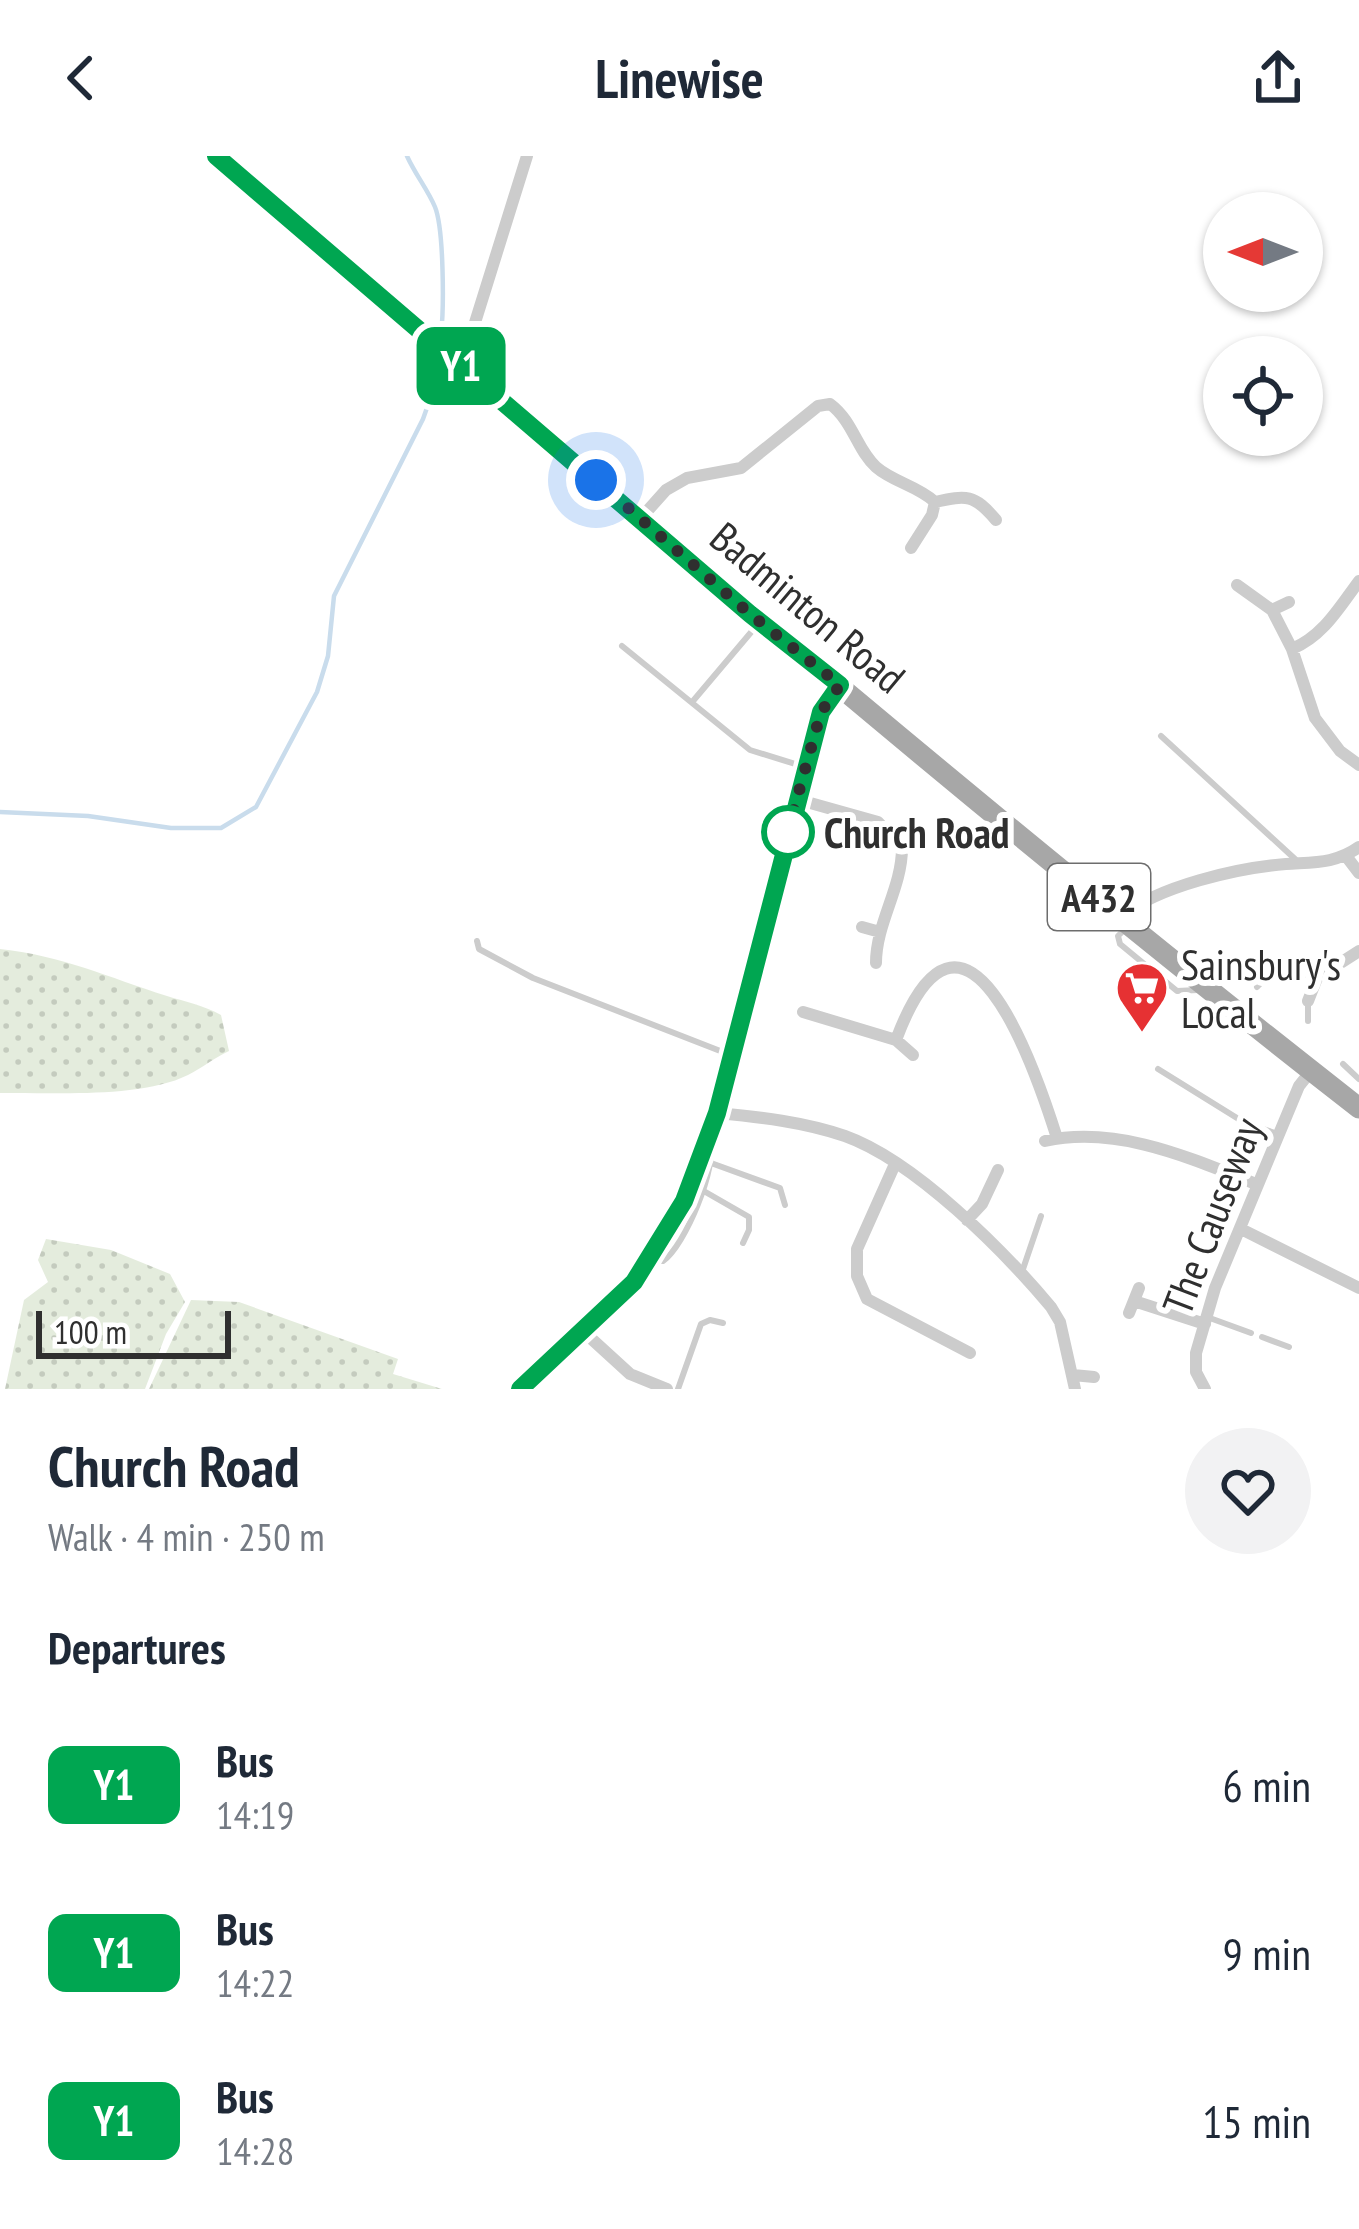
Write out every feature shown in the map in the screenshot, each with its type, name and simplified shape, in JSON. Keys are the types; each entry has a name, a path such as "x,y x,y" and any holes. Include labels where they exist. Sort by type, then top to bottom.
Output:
{"main road":[{"name":"Badminton Road","path":"216,156 760,621 1207,988 1357,1103"}],"street":[{"path":"454,360 473,329 527,156"},
{"path":"641,518 666,490 687,478 741,468 818,406 830,404 860,437 880,471 935,502"},
{"path":"935,502 965,496 983,504 996,520"},
{"path":"911,548 935,502"},
{"path":"1292,649 1325,628 1359,581"},
{"path":"1237,585 1272,610 1292,649 1315,718 1340,751 1359,765"},
{"path":"1272,610 1289,602"},
{"path":"520,1389 634,1282 684,1201 717,1113 821,712 840,685"},
{"path":"796,799 878,822 902,848 902,868 880,932 876,963"},
{"path":"1126,920 1140,901 1161,893 1246,870 1346,856 1359,847"},
{"path":"1346,856 1359,872"},
{"path":"862,927 880,932"},
{"path":"1309,1000 1317,978 1359,951"},
{"path":"1297,965 1317,978"},
{"path":"896,1040 915,994 930,978 960,970 985,980 1017,1030 1051,1139 1116,1139 1173,1151 1256,1184"},
{"path":"803,1012 896,1040 913,1055"},
{"name":"The Causeway","path":"1205,1389 1196,1372 1196,1353 1206,1321 1256,1184 1299,1086 1311,1070"},
{"path":"717,1113 797,1123 850,1138 895,1164 967,1220 1060,1322 1074,1382 1094,1377"},
{"path":"895,1164 857,1250 857,1276 866,1299 970,1353"},
{"path":"967,1220 982,1204 998,1170"},
{"path":"1241,1229 1359,1288"},
{"path":"1134,1300 1206,1321"},
{"path":"584,1332 626,1380 667,1389"}],"lane":[{"path":"692,702 760,621"},
{"path":"622,646 749,750 805,767"},
{"path":"1161,736 1300,864"},
{"path":"1126,920 1118,936 1120,944 1177,992 1207,988"},
{"path":"477,941 479,949 532,978 732,1055"},
{"path":"1257,988 1277,966 1297,965"},
{"path":"1308,1021 1309,1000"},
{"path":"1343,1064 1359,1078"},
{"path":"1158,1070 1245,1123 1278,1134"},
{"path":"650,1259 663,1261 671,1255 711,1163 709,1139"},
{"path":"711,1163 780,1188 785,1205"},
{"path":"702,1190 749,1217 742,1243"},
{"path":"1022,1276 1041,1216"},
{"path":"1206,1321 1251,1333"},
{"path":"678,1389 701,1324 723,1323"},
{"path":"1262,1337 1289,1347"}],"green space":[{"path":"0,949 65,962 201,1006 221,1015 229,1051 188,1075 146,1088 0,1093"},
{"path":"46,1239 111,1250 170,1274 185,1302 166,1334 145,1389 5,1389 24,1300 48,1282 38,1260"},
{"path":"191,1300 239,1302 398,1359 393,1374 442,1389 149,1389"}],"waterway":[{"path":"407,156 438,218 441,334"},
{"path":"0,812 88,816 171,828 221,828 256,807 317,692 328,656 334,596 423,419 437,360"}],"bus line":[{"name":"Y1","path":"216,156 750,614 840,685 821,712 717,1113 684,1201 634,1282 520,1389"}],"place":[{"name":"Church Road","path":"788,832"},
{"name":"Sainsbury's Local","path":"1142,1034"}],"route":[{"path":"596,480 840,685 821,712 786,838 788,832"}]}
